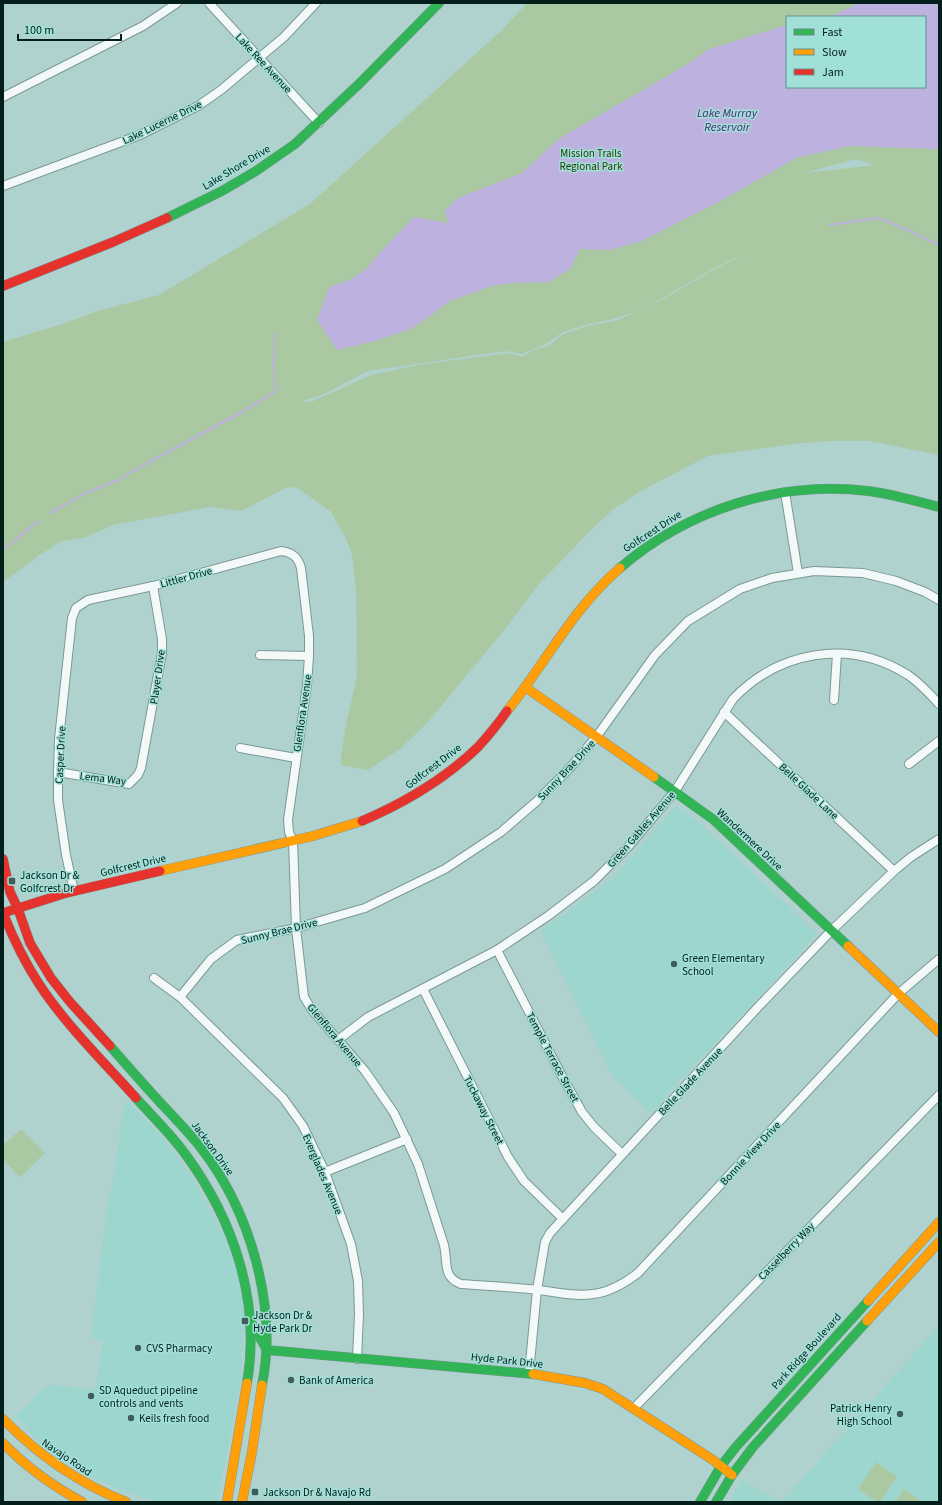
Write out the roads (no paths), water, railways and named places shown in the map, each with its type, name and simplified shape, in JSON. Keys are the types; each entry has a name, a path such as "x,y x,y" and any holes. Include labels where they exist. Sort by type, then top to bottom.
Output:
{"main road":[{"name":"Lake Shore Drive","path":"3,286 187,209 240,181 289,148 319,123 357,87 439,3"},
{"name":"Golfcrest Drive","path":"3,913 74,891 325,834 373,817 407,799 436,781 477,748 488,736 526,687 586,601 614,573 638,552 685,523 745,500 809,489 841,488 866,490 915,499 939,507"},
{"name":"Wandermere Drive","path":"526,687 714,820 939,1032"},
{"name":"Jackson Drive","path":"3,859 10,892 18,909 30,943 51,978 70,1002 201,1148 233,1198 245,1226 256,1259 263,1292 267,1326 267,1350 255,1436 242,1502"},
{"path":"3,913 21,955 52,1003 169,1134 201,1174 214,1195 232,1233 243,1267 248,1295 251,1322 251,1351 246,1394 238,1431 227,1502"},
{"name":"Park Ridge Boulevard","path":"700,1502 721,1466 740,1442 939,1222"},
{"path":"716,1502 732,1475 777,1420 939,1242"},
{"path":"251,1322 267,1350"},
{"name":"Hyde Park Drive","path":"267,1350 529,1373 585,1383 603,1389 634,1408 721,1466 732,1475"},
{"path":"251,1351 265,1367"},
{"name":"Navajo Road","path":"3,1419 39,1454 77,1480 100,1492 126,1502"},
{"path":"3,1443 32,1469 66,1493 82,1502"}],"street":[{"path":"3,97 143,26 177,3"},
{"name":"Lake Ree Avenue","path":"209,3 319,123"},
{"name":"Lake Lucerne Drive","path":"3,186 140,135 198,106 221,90 284,37 316,3"},
{"path":"785,492 798,573"},
{"name":"Littler Drive","path":"72,618 76,608 88,600 153,586 281,551 289,552 295,556 299,561 301,568"},
{"name":"Glenflora Avenue","path":"301,568 309,636 309,656 307,686 288,820 289,832 293,841 296,928 304,997 312,1010 365,1071 394,1113 418,1164 444,1245 449,1277 455,1282 461,1284 537,1290"},
{"name":"Sunny Brae Drive","path":"180,997 211,959 237,940 296,928 365,908 445,869 501,832 537,801 569,769 597,736 656,655 688,621 740,589 772,578 798,573 814,571 863,573 896,581 925,592 939,600"},
{"name":"Player Drive","path":"141,768 162,653 162,639 153,586"},
{"name":"Casper Drive","path":"72,618 59,739 58,800 66,855 74,891"},
{"name":"Green Gables Avenue","path":"338,1040 368,1017 497,950 548,916 594,881 628,847 675,791 733,699 745,687 775,667 791,660 821,654 862,656 891,666 908,675 921,685 939,704"},
{"path":"834,700 837,654"},
{"path":"260,655 309,656"},
{"name":"Belle Glade Lane","path":"724,712 894,871"},
{"path":"909,764 939,741"},
{"path":"240,748 296,758"},
{"name":"Lema Way","path":"58,772 129,784 138,775 141,768"},
{"name":"Belle Glade Avenue","path":"529,1373 537,1290 545,1242 550,1233 831,931 894,871 911,857 939,839"},
{"name":"Temple Terrace Street","path":"497,950 582,1112 594,1127 622,1154"},
{"name":"Bonnie View Drive","path":"537,1290 579,1295 593,1294 615,1287 638,1273 898,994 939,959"},
{"name":"Everglades Avenue","path":"154,978 180,997 283,1098 303,1126 325,1172 351,1244 358,1281 359,1314 357,1359"},
{"name":"Tuckaway Street","path":"423,989 508,1157 524,1181 563,1219"},
{"name":"Casselberry Way","path":"634,1408 939,1095"},
{"path":"325,1172 407,1139"}],"water":[{"name":"Lake Murray Reservoir","path":"859,3 939,3 939,149 849,146 796,158 726,198 642,241 609,250 580,249 570,269 549,282 512,283 492,286 450,301 413,328 375,341 337,350 317,320 329,287 350,280 365,270 414,217 448,223 445,211 458,198 522,173 560,138 688,64 709,49 784,26 786,27 786,88 926,88 926,16 832,16"}],"waterway":[{"path":"829,225 879,218 939,245"},
{"path":"50,513 86,493 118,480 242,412 276,391 273,363 276,334"},
{"path":"3,549 38,521"}],"place":[{"name":"Jackson Dr & Golfcrest Dr","path":"12,881"},
{"name":"Green Elementary School","path":"674,964"},
{"name":"Jackson Dr & Hyde Park Dr","path":"245,1321"},
{"name":"CVS Pharmacy","path":"138,1348"},
{"name":"Bank of America","path":"291,1380"},
{"name":"SD Aqueduct pipeline controls and vents","path":"91,1396"},
{"name":"Patrick Henry High School","path":"900,1414"},
{"name":"Keils fresh food","path":"131,1418"},
{"name":"Jackson Dr & Navajo Rd","path":"255,1492"}],"park label":[{"name":"Mission Trails Regional Park","path":"591,159"}]}
